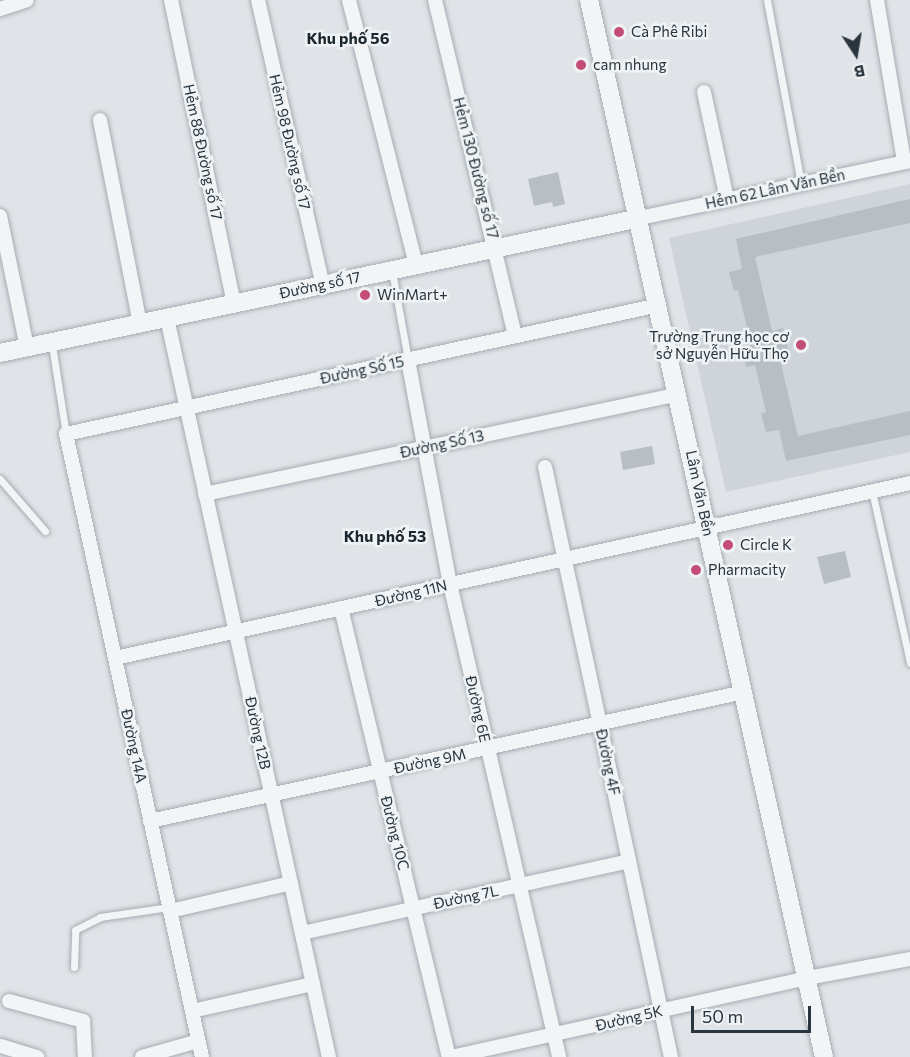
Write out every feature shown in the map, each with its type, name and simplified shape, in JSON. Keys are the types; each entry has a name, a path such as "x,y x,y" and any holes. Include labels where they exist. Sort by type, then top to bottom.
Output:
{"street":[{"path":"0,9 27,0"},
{"name":"Hẻm 88 Đường số 17","path":"171,0 234,303"},
{"name":"Hẻm 98 Đường số 17","path":"258,0 323,285"},
{"path":"349,0 416,265"},
{"name":"Hẻm 130 Đường số 17","path":"435,0 496,248 515,336"},
{"name":"Lâm Văn Bền","path":"590,0 824,1057"},
{"path":"877,0 907,161"},
{"path":"704,92 727,199"},
{"path":"100,120 140,324"},
{"name":"Hẻm 62 Lâm Văn Bền","path":"640,218 907,161"},
{"path":"0,216 27,347"},
{"name":"Đường số 17","path":"0,353 640,218"},
{"name":"Đường Số 15","path":"66,434 659,305"},
{"name":"Đường 12B","path":"167,318 329,1057"},
{"name":"Đường 6E","path":"408,360 450,584 559,1057"},
{"name":"Đường Số 13","path":"205,494 678,394"},
{"name":"Đường 14A","path":"66,434 202,1057"},
{"name":"Đường 4F","path":"544,467 671,1057"},
{"name":"Đường 11N","path":"115,658 910,483"},
{"name":"Đường 10C","path":"341,608 450,1057"},
{"name":"Đường 9M","path":"150,821 744,692"},
{"name":"Đường 7L","path":"302,933 629,861"},
{"path":"170,909 291,883"},
{"name":"Đường 5K","path":"450,1057 807,978 910,959"},
{"path":"192,1011 313,984"},
{"path":"9,1001 82,1021 85,1057"},
{"path":"142,1057 198,1041"},
{"path":"1,1046 37,1057"}],"lane":[{"path":"767,0 801,183"},
{"path":"392,270 408,360"},
{"path":"51,342 66,434"},
{"path":"0,479 45,531"},
{"path":"872,491 910,663"},
{"path":"74,967 75,930 100,917 170,909"}],"shaded area":[{"name":"Trường Trung học cơ sở Nguyễn Hữu Thọ","path":"910,184 910,452 726,492 669,238"}],"building":[{"path":"558,172 565,204 553,207 552,202 534,206 528,179"},
{"name":"Trường Trung học cơ sở Nguyễn Hữu Thọ","path":"910,199 910,223 755,257 772,331 783,328 790,358 780,360 798,436 910,411 910,435 786,461 779,430 766,432 761,414 766,412 755,365 746,367 740,338 749,336 738,290 734,291 729,272 742,269 736,239"},
{"path":"652,446 655,464 623,470 620,452"},
{"path":"845,551 851,577 824,584 817,557"}],"place":[{"name":"Cà Phê Ribi","path":"619,32"},
{"name":"cam nhung","path":"581,65"},
{"name":"WinMart+","path":"365,295"},
{"name":"Trường Trung học cơ sở Nguyễn Hữu Thọ","path":"801,345"},
{"name":"Circle K","path":"728,545"},
{"name":"Pharmacity","path":"696,570"}],"district":[{"name":"Khu phố 56","path":"348,38"},
{"name":"Khu phố 53","path":"385,536"}]}
